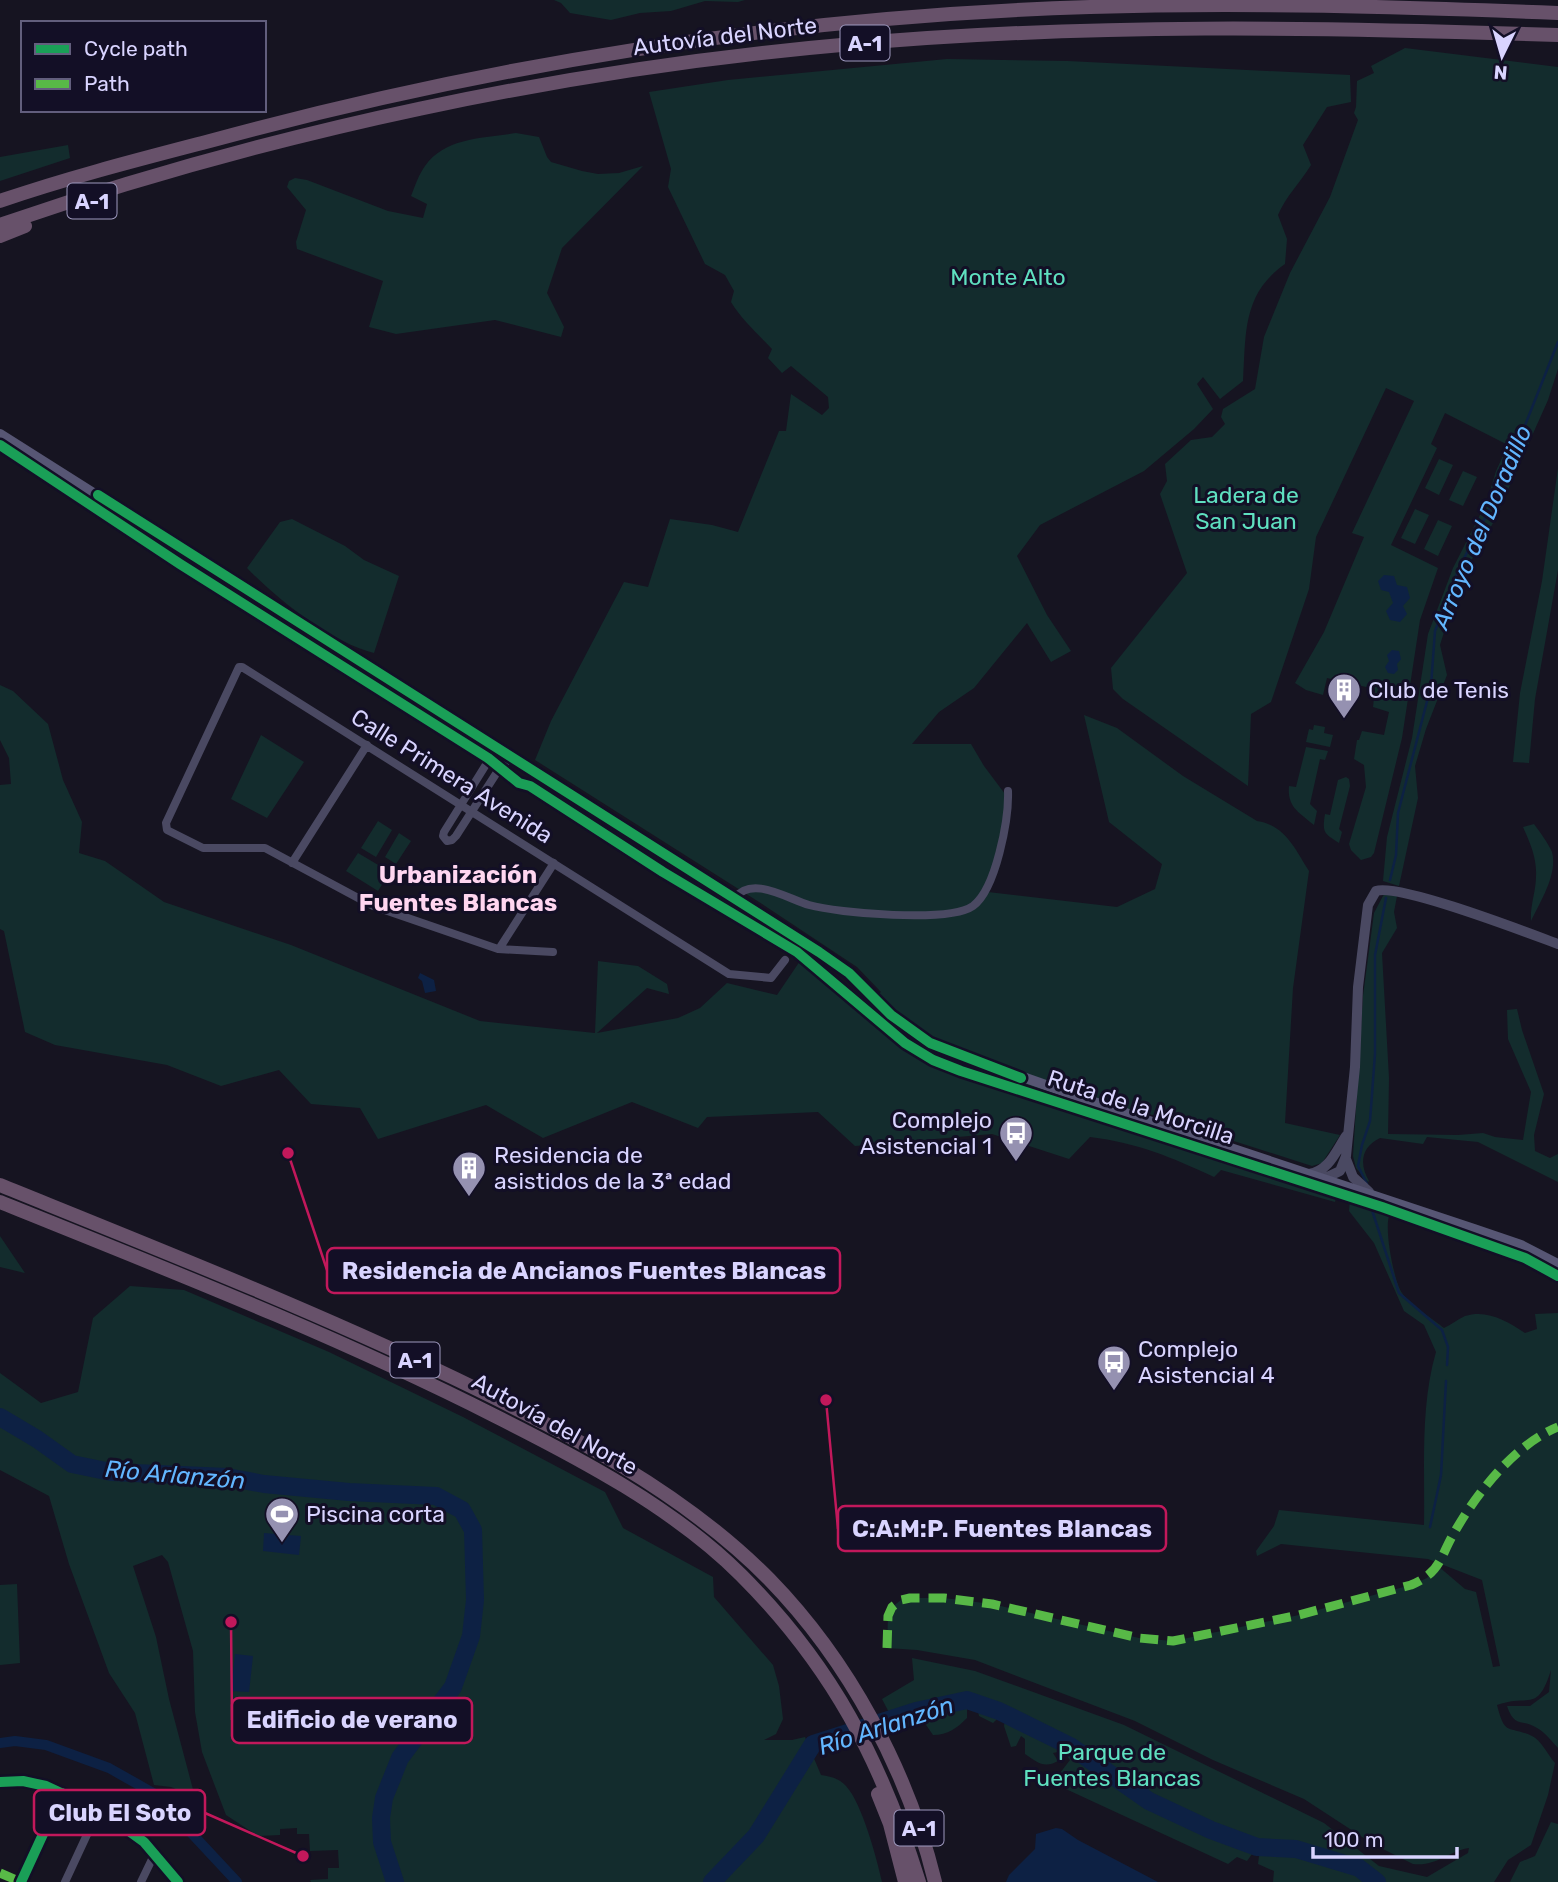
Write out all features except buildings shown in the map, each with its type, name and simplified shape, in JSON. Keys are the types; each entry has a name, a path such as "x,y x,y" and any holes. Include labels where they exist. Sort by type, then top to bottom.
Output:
{"highway":[{"name":"Autovía del Norte","path":"0,201 154,156 363,101 551,62 836,23 1089,7 1286,5 1558,13"},
{"name":"Autovía del Norte","path":"0,225 79,198 184,168 318,132 435,106 618,73 808,48 972,36 1169,29 1278,28 1558,36"},
{"name":"A-1","path":"0,236 184,168"},
{"name":"Autovía del Norte","path":"0,1185 359,1335 536,1417 674,1500 745,1557 789,1603 807,1613 884,1729 902,1775"},
{"name":"Autovía del Norte","path":"0,1202 377,1359 531,1434 604,1474 674,1521 731,1565 763,1598 855,1723 880,1785 901,1826 919,1882"},
{"name":"A-1","path":"902,1775 935,1882"},
{"path":"902,1775 927,1826 945,1882"},
{"path":"880,1785 905,1882"}],"main road":[{"path":"0,434 735,898 849,973 891,1015 930,1043 1009,1074 1521,1245 1558,1264"}],"street":[{"name":"Calle Primera Avenida","path":"292,863 265,848 203,848 167,830 165,825 241,666 729,974 771,978 785,960"},
{"path":"489,743 490,755 487,763 444,832 444,839 447,841 456,836 501,766 512,757"},
{"path":"367,745 292,863 373,906 499,949 553,952"},
{"path":"735,898 745,890 763,888 790,899 831,910 928,914 967,909 985,893 990,880 1007,819 1008,791"},
{"path":"499,949 554,863"},
{"path":"1328,1164 1328,1179 1340,1171 1346,1156 1355,1067 1360,973 1368,905 1376,891 1390,889 1436,902 1558,944"},
{"path":"1309,1174 1320,1171 1328,1164 1348,1132"},
{"path":"1346,1156 1353,1177 1372,1194"},
{"path":"0,1782 33,1782 98,1811 132,1832 155,1853 178,1882"},
{"path":"21,1882 62,1793"},
{"path":"65,1882 98,1811"},
{"path":"142,1882 155,1853"}],"green space":[{"path":"554,0 745,0 705,1 671,11 640,13 611,20 570,13"},
{"name":"Ladera de San Juan","path":"1405,48 1558,67 1558,369 1548,400 1493,523 1461,578 1440,645 1447,675 1415,766 1418,798 1399,886 1383,881 1387,837 1412,738 1428,634 1453,568 1487,501 1496,471 1508,445 1445,413 1431,444 1437,448 1391,545 1438,568 1420,620 1402,738 1371,857 1361,860 1349,844 1366,787 1364,765 1354,759 1357,740 1362,731 1384,735 1389,712 1373,707 1375,689 1327,678 1323,695 1306,690 1295,683 1324,632 1364,537 1352,533 1414,401 1386,388 1316,537 1309,589 1271,702 1251,714 1248,786 1123,699 1113,689 1111,668 1187,573 1160,494 1167,481 1165,464 1191,440 1212,437 1225,424 1221,417 1223,409 1255,389 1264,337 1290,273 1330,197 1358,120 1354,113 1357,81 1374,73 1371,66"},
{"name":"Monte Alto","path":"947,59 1068,61 1350,75 1351,102 1327,107 1303,145 1311,165 1278,215 1287,239 1285,264 1261,288 1254,302 1246,331 1243,381 1220,399 1203,377 1197,384 1213,409 1194,429 1144,471 1040,525 1017,556 1047,615 1071,651 1051,662 1027,623 974,688 939,712 912,744 971,744 1008,798 988,892 1117,907 1155,889 1162,864 1109,822 1084,715 1117,728 1183,776 1257,821 1275,827 1288,839 1309,871 1293,988 1285,1123 1340,1135 1322,1163 1312,1166 1140,1111 1135,1126 1337,1194 1335,1202 1221,1170 1214,1177 1154,1152 1090,1137 1069,1159 992,1134 855,1146 818,1112 707,1117 698,1128 632,1102 543,1138 486,1105 378,1139 360,1108 311,1104 279,1070 221,1086 167,1065 55,1045 25,1032 4,931 0,929 0,785 11,784 9,758 0,740 0,685 13,691 48,724 63,780 82,822 79,853 105,861 164,902 291,945 480,1021 595,1033 598,961 638,966 667,984 669,994 647,988 597,1033 678,1018 700,1008 727,983 777,995 800,961 861,1007 881,992 857,967 535,760 551,721 624,582 648,587 670,519 738,532 779,431 786,431 791,394 822,415 829,408 828,397 791,366 782,373 768,358 772,349 731,302 734,291 725,275 705,264 668,187 671,169 649,92 728,80"},
{"path":"516,133 539,137 551,162 582,171 598,174 619,173 643,166 562,248 547,293 564,327 561,337 495,320 396,334 369,327 383,281 297,249 296,242 306,210 287,187 289,181 295,178 307,180 388,211 423,218 427,204 411,196 421,173 433,156 466,140"},
{"path":"68,145 70,158 0,181 0,157"},
{"path":"1439,459 1453,465 1439,495 1425,488"},
{"path":"1558,468 1558,570 1535,699 1529,763 1513,762 1520,693 1542,581"},
{"path":"1463,471 1477,477 1463,506 1449,500"},
{"path":"1415,509 1429,515 1415,544 1401,538"},
{"path":"292,519 345,546 364,560 399,576 374,653 357,648 323,630 274,593 247,568 280,522"},
{"path":"1438,520 1452,526 1438,556 1424,549"},
{"path":"1314,725 1325,727 1324,733 1333,735 1330,747 1306,742 1309,729 1313,730"},
{"path":"261,735 304,762 267,818 231,799"},
{"path":"1306,747 1328,751 1325,760 1320,759 1310,804 1317,811 1314,825 1295,809 1289,793 1289,786 1296,787"},
{"path":"1346,777 1350,786 1339,829 1342,832 1339,843 1325,832 1324,820 1325,814 1330,815 1338,780"},
{"path":"378,821 392,830 376,857 361,848"},
{"path":"1534,824 1552,852 1553,869 1531,921 1536,869 1533,851 1523,827"},
{"path":"399,833 411,841 396,864 385,857"},
{"path":"358,853 390,872 378,891 346,871"},
{"path":"1384,894 1397,896 1394,912 1397,928 1382,953 1389,1078 1388,1134 1483,1133 1523,1140 1531,1092 1508,1039 1507,1010 1517,1009 1544,1094 1534,1135 1535,1151 1550,1158 1558,1154 1558,1182 1478,1142 1427,1137 1423,1144 1380,1138 1369,1146 1364,1156 1368,1182 1356,1168 1353,1156 1363,996 1374,913"},
{"name":"Parque de Fuentes Blancas","path":"1350,1199 1390,1214 1389,1241 1399,1287 1410,1302 1444,1328 1465,1316 1481,1314 1504,1321 1525,1333 1537,1329 1535,1314 1558,1313 1558,1748 1540,1730 1513,1718 1507,1706 1530,1706 1549,1692 1551,1670 1546,1684 1536,1697 1497,1705 1505,1726 1535,1738 1555,1763 1548,1795 1531,1845 1508,1860 1494,1882 1273,1882 1274,1871 1258,1864 1259,1856 1252,1854 1247,1861 1237,1857 1228,1864 1055,1784 1070,1760 1063,1751 1053,1753 1058,1761 1045,1764 1037,1762 1025,1754 1025,1739 1021,1736 1016,1746 1011,1747 1004,1726 1005,1720 999,1717 993,1723 979,1716 977,1706 967,1707 967,1718 956,1728 933,1735 924,1722 898,1730 882,1699 914,1680 912,1658 975,1671 1124,1725 1324,1823 1379,1866 1427,1877 1468,1853 1469,1848 1429,1863 1413,1864 1373,1844 1304,1799 1213,1760 1135,1721 975,1660 887,1648 888,1616 892,1607 901,1600 910,1598 944,1598 992,1604 1139,1638 1173,1641 1299,1615 1411,1585 1427,1578 1438,1566 1465,1589 1476,1592 1493,1667 1500,1666 1482,1580 1428,1559 1281,1544 1257,1556 1256,1551 1274,1526 1279,1510 1424,1525 1425,1416 1436,1352 1424,1325 1404,1311 1374,1243 1349,1211"},
{"path":"0,1236 25,1273 0,1267"},
{"path":"130,1286 184,1290 329,1352 463,1417 605,1492 623,1528 713,1577 714,1597 773,1665 783,1719 776,1734 764,1740 805,1737 821,1775 835,1778 846,1786 863,1818 882,1882 311,1882 310,1880 328,1879 328,1868 339,1868 338,1850 310,1851 309,1834 297,1834 297,1828 280,1829 280,1835 258,1836 226,1815 202,1752 195,1712 193,1651 168,1562 162,1555 133,1566 156,1637 195,1797 171,1787 154,1785 135,1713 109,1673 69,1564 49,1496 0,1470 0,1373 41,1403 78,1392 93,1318"},
{"path":"17,1584 20,1663 0,1665 0,1585"},
{"path":"1551,1822 1558,1824 1558,1882 1510,1882 1520,1862 1535,1856"}],"water":[{"path":"1384,575 1394,576 1397,585 1407,587 1410,598 1403,606 1407,614 1400,622 1390,620 1386,611 1393,603 1389,592 1381,590 1378,581"},
{"path":"1392,650 1399,651 1401,659 1394,674 1388,673 1385,667 1389,661 1387,655"},
{"path":"420,973 434,980 436,991 425,993 422,981 418,978"},
{"name":"Piscina corta","path":"264,1533 301,1536 299,1555 263,1551"},
{"path":"235,1654 253,1656 249,1692 231,1691"},
{"path":"1056,1828 1158,1882 1006,1882 1009,1875 1035,1849 1036,1834"}],"waterway":[{"name":"Arroyo del Doradillo","path":"1390,880 1396,855 1398,813 1431,686 1435,631 1460,566 1499,491 1558,342"},
{"name":"Arroyo del Doradillo","path":"1367,1184 1358,1166 1370,1121 1375,1054 1375,955 1386,898"},
{"name":"Arroyo del Doradillo","path":"1372,1210 1399,1293 1442,1330 1448,1347 1447,1365"},
{"name":"Arroyo del Doradillo","path":"1430,1527 1441,1475 1446,1381"},
{"name":"Río Arlanzón","path":"0,1417 72,1464 111,1472 227,1477 264,1484 349,1492 436,1496 462,1510 473,1530 475,1600 471,1636 453,1687 400,1758 384,1798 382,1842 395,1882"},
{"name":"Río Arlanzón","path":"712,1882 756,1836 813,1744 916,1711 967,1700 999,1711 1070,1746 1149,1801 1211,1830 1257,1847 1296,1849 1359,1868 1377,1882"},
{"path":"0,1743 15,1741 46,1745 109,1768 155,1794 237,1882"}],"marked path":[{"path":"887,1648 888,1616 892,1607 901,1600 910,1598 944,1598 992,1604 1139,1638 1173,1641 1299,1615 1411,1585 1434,1570 1463,1518 1498,1472 1527,1445 1558,1427"},
{"path":"0,1873 21,1882"}],"cycle path":[{"name":"Ruta de la Morcilla","path":"0,445 180,564 488,758 519,783 530,786 663,872 797,952 905,1043 933,1060 1382,1207 1525,1258 1558,1276"},
{"path":"98,495 819,952 849,973 891,1015 930,1043 1021,1078"},
{"path":"0,1782 23,1781 46,1786 104,1813 144,1842 178,1882"},
{"path":"21,1882 62,1793"}],"place":[{"name":"Club de Tenis","path":"1344,720"},
{"name":"Residencia de Ancianos Fuentes Blancas","path":"288,1153"},
{"name":"Complejo Asistencial 1","path":"1016,1163"},
{"name":"Residencia de asistidos de la 3ª edad","path":"469,1198"},
{"name":"Complejo Asistencial 4","path":"1114,1392"},
{"name":"C:A:M:P. Fuentes Blancas","path":"826,1400"},
{"name":"Piscina corta","path":"282,1544"},
{"name":"Edificio de verano","path":"231,1622"},
{"name":"Club El Soto","path":"303,1856"}],"district":[{"name":"Urbanización Fuentes Blancas","path":"458,889"}]}
